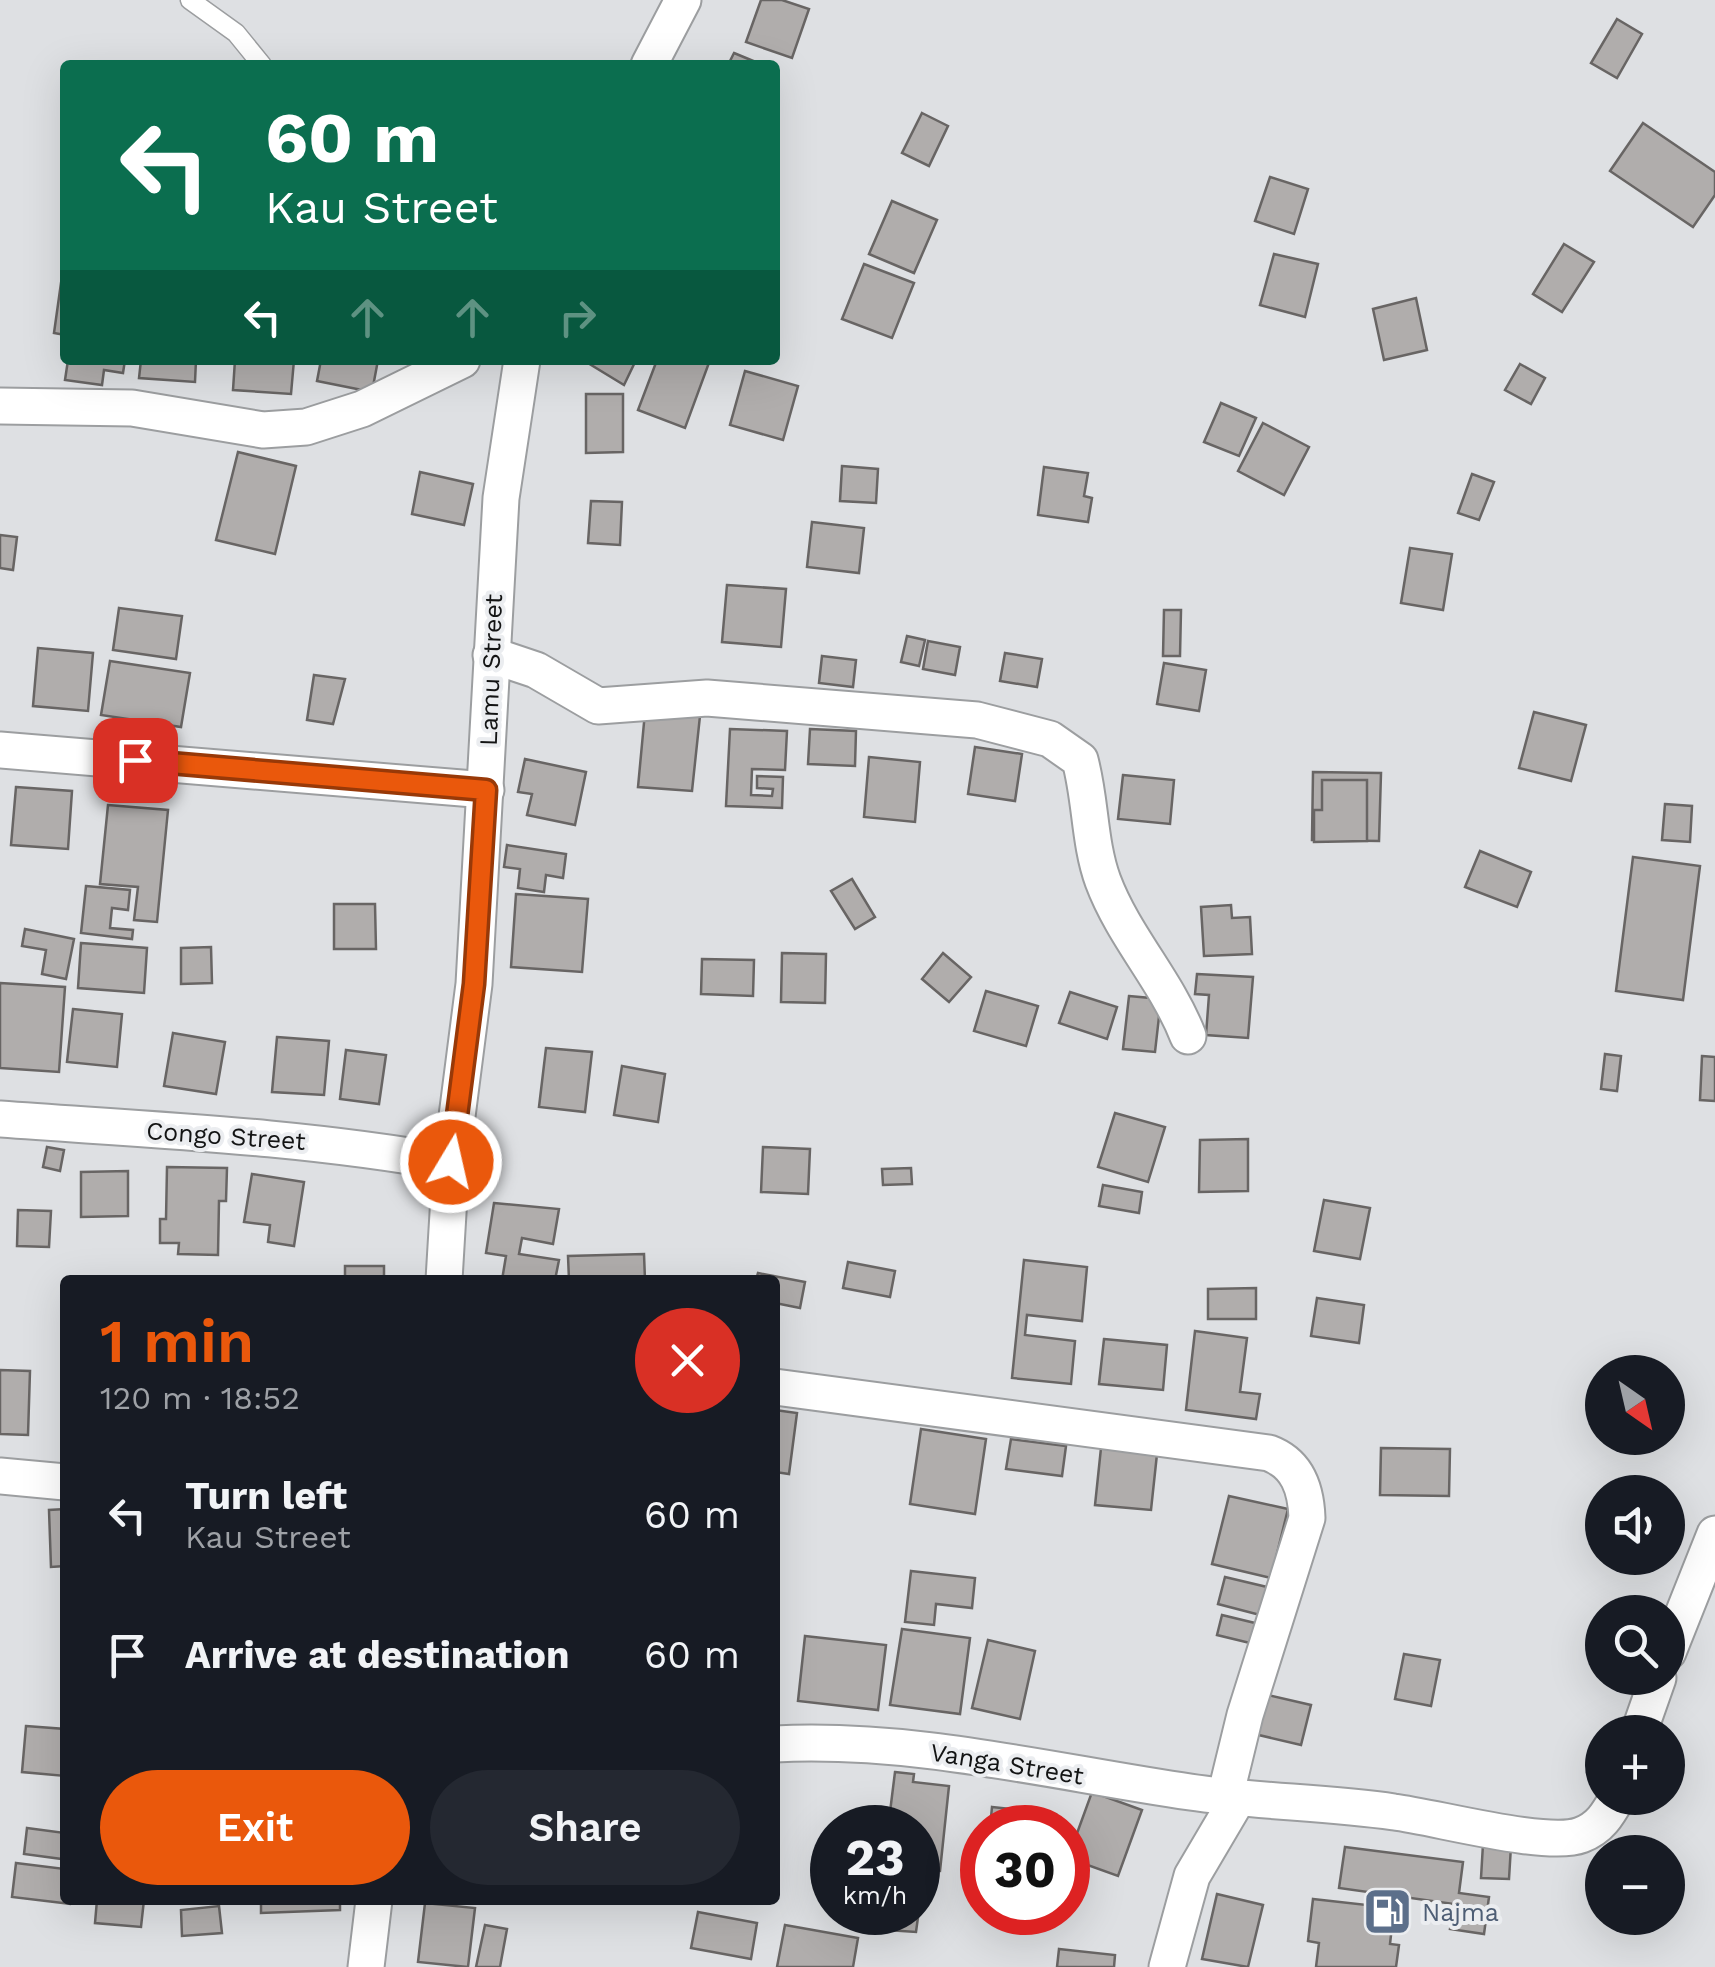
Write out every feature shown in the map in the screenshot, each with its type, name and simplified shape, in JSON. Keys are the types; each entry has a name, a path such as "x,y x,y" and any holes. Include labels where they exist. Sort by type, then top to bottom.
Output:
{"street":[{"path":"652,60 683,0"},
{"path":"0,406 132,408 263,430 306,427 362,409 444,365"},
{"name":"Lamu Street","path":"444,1275 451,1162 474,984 502,498 521,365"},
{"path":"491,655 536,670 598,706 707,698 977,720 1050,739 1080,760 1101,877 1128,936 1170,995 1188,1036"},
{"path":"0,750 486,790"},
{"name":"Congo Street","path":"0,1119 373,1148 451,1162"},
{"path":"780,1388 1268,1452 1287,1462 1306,1496 1306,1518 1245,1714 1231,1798 1192,1876 1167,1967"},
{"path":"0,1476 60,1482"},
{"path":"1685,1609 1715,1534"},
{"name":"Vanga Street","path":"780,1744 880,1746 966,1756 1231,1798 1342,1804 1533,1836 1580,1836 1608,1815"},
{"path":"366,1967 373,1905"}],"lane":[{"path":"190,0 236,33 258,60"}],"building":[{"path":"761,0 782,0 809,9 792,58 746,42"},
{"path":"1617,19 1642,34 1617,78 1591,63"},
{"path":"734,53 751,60 730,60"},
{"path":"922,113 948,126 929,166 902,153"},
{"path":"1643,123 1715,172 1715,195 1693,227 1610,171"},
{"path":"1270,177 1308,189 1294,234 1255,221"},
{"path":"892,201 937,220 914,273 869,254"},
{"path":"1564,244 1594,262 1562,312 1533,294"},
{"path":"1274,254 1318,264 1305,317 1260,305"},
{"path":"864,264 914,283 892,338 842,319"},
{"path":"60,290 60,334 54,333"},
{"path":"1416,298 1427,350 1384,360 1373,309"},
{"path":"1520,364 1545,378 1531,404 1505,390"},
{"path":"67,365 124,365 123,373 104,370 102,385 65,380"},
{"path":"140,365 196,365 195,382 139,378"},
{"path":"235,365 294,365 291,394 233,390"},
{"path":"320,365 377,365 372,392 317,381"},
{"path":"591,365 634,365 624,385"},
{"path":"655,365 708,365 685,428 638,410"},
{"path":"745,371 798,386 783,440 730,425"},
{"path":"586,394 623,394 623,452 586,453"},
{"path":"1221,403 1256,418 1239,456 1204,442"},
{"path":"1263,423 1309,447 1284,495 1238,471"},
{"path":"238,452 296,466 275,554 216,540"},
{"path":"842,466 878,469 876,503 840,501"},
{"path":"1044,467 1088,473 1084,496 1092,498 1088,522 1038,515"},
{"path":"420,472 473,484 464,525 412,514"},
{"path":"1472,474 1494,482 1479,520 1458,513"},
{"path":"591,501 622,502 620,545 588,543"},
{"path":"812,522 864,528 859,573 807,567"},
{"path":"0,535 17,537 13,570 0,568"},
{"path":"1410,548 1452,554 1443,610 1401,603"},
{"path":"727,585 786,589 781,647 722,642"},
{"path":"119,608 182,616 176,659 113,650"},
{"path":"1164,610 1181,610 1180,656 1163,656"},
{"path":"907,636 925,640 919,666 901,662"},
{"path":"928,641 960,647 955,675 923,669"},
{"path":"38,648 93,653 88,711 33,706"},
{"path":"1005,653 1042,659 1037,687 1000,681"},
{"path":"822,656 856,660 853,687 819,683"},
{"path":"110,661 190,673 181,727 101,715"},
{"path":"1164,663 1206,670 1199,711 1157,704"},
{"path":"314,675 345,679 333,724 307,720"},
{"path":"645,712 700,716 692,791 638,787"},
{"path":"1534,712 1586,725 1571,781 1519,768"},
{"path":"730,729 787,731 785,770 752,769 751,795 772,796 773,789 757,788 757,776 783,777 782,808 726,806"},
{"path":"810,729 856,731 855,766 808,764"},
{"path":"975,747 1022,754 1015,801 968,794"},
{"path":"869,757 920,762 915,822 864,817"},
{"path":"525,759 586,772 575,825 527,815 532,794 518,792"},
{"path":"1313,772 1381,773 1379,841 1312,840"},
{"path":"1123,775 1174,780 1170,824 1118,819"},
{"path":"1322,780 1367,780 1367,841 1314,842 1314,810 1322,810"},
{"path":"16,787 72,791 68,849 11,845"},
{"path":"1665,804 1692,806 1690,842 1662,840"},
{"path":"108,805 168,810 157,922 134,920 138,887 100,884"},
{"path":"507,845 566,854 563,878 546,875 544,892 518,888 520,869 504,867"},
{"path":"1480,851 1531,872 1517,907 1465,887"},
{"path":"1633,857 1700,866 1683,1000 1616,991"},
{"path":"852,879 875,917 855,929 831,891"},
{"path":"86,886 130,890 128,910 112,908 110,928 133,930 132,939 81,933"},
{"path":"516,894 588,899 582,972 511,967"},
{"path":"334,904 375,904 376,949 334,949"},
{"path":"1231,905 1232,918 1250,917 1252,954 1204,956 1201,907"},
{"path":"25,929 74,939 66,979 42,974 46,950 22,946"},
{"path":"81,943 147,948 144,993 78,988"},
{"path":"211,947 212,983 181,984 181,948"},
{"path":"782,953 826,954 825,1003 781,1002"},
{"path":"943,953 971,977 949,1002 922,979"},
{"path":"702,959 754,960 753,996 701,994"},
{"path":"1197,974 1253,977 1248,1038 1206,1035 1209,995 1195,994"},
{"path":"0,983 65,987 59,1072 0,1068"},
{"path":"986,991 1038,1006 1026,1046 974,1031"},
{"path":"1070,992 1117,1007 1107,1039 1059,1023"},
{"path":"1129,996 1161,999 1155,1052 1123,1049"},
{"path":"73,1009 122,1014 117,1067 67,1062"},
{"path":"173,1033 225,1042 216,1094 164,1086"},
{"path":"277,1037 329,1041 324,1095 272,1092"},
{"path":"546,1048 592,1052 585,1112 539,1107"},
{"path":"346,1050 386,1055 379,1104 340,1099"},
{"path":"1605,1054 1621,1056 1617,1091 1601,1089"},
{"path":"1702,1056 1715,1057 1715,1101 1700,1100"},
{"path":"622,1066 665,1074 658,1122 614,1115"},
{"path":"1115,1113 1165,1127 1148,1182 1098,1167"},
{"path":"1248,1139 1248,1191 1199,1192 1200,1140"},
{"path":"47,1147 64,1150 60,1171 43,1167"},
{"path":"763,1147 810,1149 808,1194 761,1192"},
{"path":"167,1167 227,1168 226,1201 219,1201 218,1255 178,1254 179,1243 160,1243 160,1219 166,1219"},
{"path":"911,1168 912,1184 883,1185 882,1169"},
{"path":"128,1171 128,1216 81,1217 81,1172"},
{"path":"252,1174 304,1182 294,1246 268,1242 270,1225 244,1222"},
{"path":"1103,1185 1142,1192 1139,1213 1099,1206"},
{"path":"1324,1200 1370,1208 1360,1259 1314,1251"},
{"path":"494,1203 559,1209 553,1244 522,1238 519,1254 559,1260 556,1275 503,1275 506,1256 486,1253"},
{"path":"18,1210 51,1211 49,1247 17,1246"},
{"path":"644,1254 645,1275 569,1275 568,1256"},
{"path":"1024,1260 1087,1267 1082,1321 1027,1315 1025,1335 1075,1341 1071,1384 1012,1378"},
{"path":"848,1262 895,1271 890,1297 843,1288"},
{"path":"345,1266 384,1266 384,1275 345,1275"},
{"path":"780,1277 805,1282 800,1308 780,1304"},
{"path":"1256,1288 1256,1319 1208,1319 1208,1289"},
{"path":"1317,1298 1364,1305 1359,1343 1311,1336"},
{"path":"1195,1331 1247,1338 1240,1392 1260,1394 1256,1419 1186,1410"},
{"path":"1104,1339 1167,1345 1163,1390 1099,1384"},
{"path":"0,1370 30,1371 28,1435 0,1434"},
{"path":"780,1411 797,1413 789,1474 780,1473"},
{"path":"921,1429 986,1439 975,1514 910,1504"},
{"path":"1011,1439 1066,1446 1062,1476 1006,1469"},
{"path":"1101,1448 1157,1454 1151,1510 1095,1505"},
{"path":"1381,1448 1450,1449 1449,1496 1380,1495"},
{"path":"1229,1496 1288,1509 1271,1578 1212,1564"},
{"path":"60,1509 60,1566 51,1567 49,1510"},
{"path":"911,1571 975,1578 972,1608 936,1604 934,1625 905,1622"},
{"path":"1225,1577 1267,1587 1260,1615 1218,1604"},
{"path":"1222,1615 1259,1624 1254,1644 1217,1635"},
{"path":"902,1629 970,1638 960,1714 890,1705"},
{"path":"805,1636 886,1645 878,1710 798,1701"},
{"path":"988,1640 1035,1651 1020,1719 972,1708"},
{"path":"1404,1654 1440,1660 1431,1706 1395,1699"},
{"path":"1255,1692 1311,1705 1301,1745 1246,1732"},
{"path":"26,1726 60,1729 60,1776 22,1772"},
{"path":"895,1772 914,1774 913,1782 949,1786 940,1871 940,1805 891,1805"},
{"path":"1092,1792 1142,1810 1118,1876 1090,1866 1087,1805"},
{"path":"27,1828 60,1832 60,1859 24,1854"},
{"path":"1483,1844 1511,1846 1509,1879 1481,1878"},
{"path":"1345,1847 1463,1862 1459,1893 1489,1897 1484,1934 1450,1929 1454,1904 1339,1888"},
{"path":"16,1863 60,1868 60,1903 12,1897"},
{"path":"1217,1894 1263,1905 1248,1967 1202,1959"},
{"path":"1313,1899 1394,1908 1390,1944 1399,1945 1396,1967 1316,1967 1319,1943 1308,1941"},
{"path":"97,1905 143,1905 141,1927 95,1923"},
{"path":"261,1905 340,1905 340,1910 261,1913"},
{"path":"425,1905 475,1908 468,1967 418,1962"},
{"path":"219,1906 222,1933 182,1936 181,1910"},
{"path":"698,1912 757,1923 751,1959 691,1948"},
{"path":"485,1925 507,1929 500,1967 476,1967"},
{"path":"785,1925 810,1929 810,1935 858,1938 853,1967 777,1967"},
{"path":"1059,1949 1115,1955 1114,1967 1057,1967"}],"place":[{"name":"Najma","path":"1387,1912"}],"route":[{"path":"135,760 486,790 474,984 451,1162"}]}
